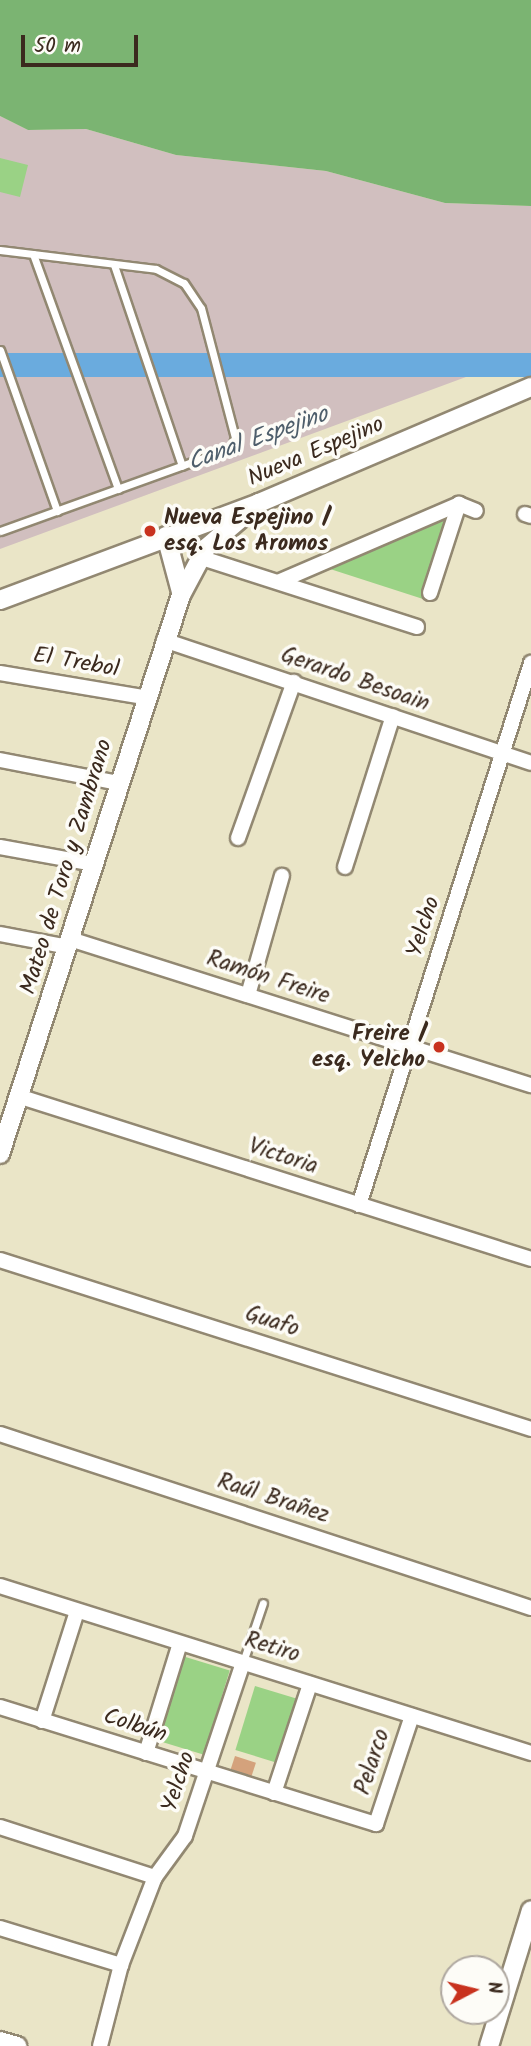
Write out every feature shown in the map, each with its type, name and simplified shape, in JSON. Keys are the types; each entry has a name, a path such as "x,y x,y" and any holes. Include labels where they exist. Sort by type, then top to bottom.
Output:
{"street":[{"name":"Nueva Espejino","path":"0,600 259,503 531,387"},
{"name":"Mateo de Toro y Zambrano","path":"0,1154 22,1097 145,697 181,595 199,557 259,503"},
{"path":"278,582 459,503 476,511"},
{"path":"430,593 459,503"},
{"path":"172,534 199,557 417,627"},
{"path":"172,534 181,595"},
{"name":"Gerardo Besoain","path":"164,640 531,763"},
{"name":"Yelcho","path":"359,1205 531,663"},
{"name":"El Trebol","path":"0,673 145,697"},
{"path":"238,838 294,682"},
{"path":"345,867 393,716"},
{"path":"0,760 118,783"},
{"path":"0,847 94,864"},
{"path":"248,995 282,876"},
{"name":"Ramón Freire","path":"0,934 69,943 248,995 531,1085"},
{"name":"Victoria","path":"22,1097 531,1259"},
{"name":"Guafo","path":"0,1259 531,1429"},
{"name":"Raúl Brañez","path":"0,1434 531,1608"},
{"name":"Retiro","path":"0,1586 531,1753"},
{"path":"42,1721 77,1611"},
{"path":"146,1753 180,1643"},
{"name":"Yelcho","path":"100,2046 121,1965 155,1877 185,1836 243,1662"},
{"path":"274,1793 310,1684"},
{"name":"Colbún","path":"0,1707 376,1824"},
{"name":"Pelarco","path":"376,1824 412,1716"},
{"path":"0,1827 155,1877"},
{"path":"489,2046 531,1910"},
{"path":"0,1927 121,1965"},
{"path":"0,2041 17,2046"}],"lane":[{"path":"0,250 156,269 184,283 201,308 235,425 231,449 0,531"},
{"path":"33,254 118,489"},
{"path":"114,265 182,466"},
{"path":"0,350 57,511"},
{"name":"Yelcho","path":"243,1662 263,1603"}],"shaded area":[{"path":"0,116 28,130 86,129 176,155 326,171 445,203 531,206 531,353 0,549"}],"green space":[{"path":"0,0 531,0 531,206 445,203 326,171 176,155 86,129 28,130 0,116"},
{"path":"0,158 28,165 20,197 0,192"},
{"path":"440,517 446,524 423,599 327,568"},
{"path":"179,1655 230,1670 204,1755 153,1739"},
{"path":"255,1686 297,1699 277,1763 235,1750"}],"water":[{"path":"0,353 531,353 531,377 0,377"}],"building":[{"path":"235,1756 256,1763 252,1776 231,1769"}],"place":[{"name":"Nueva Espejino / esq. Los Aromos","path":"150,531"},
{"name":"Freire / esq. Yelcho","path":"439,1047"}],"water label":[{"name":"Canal Espejino","path":"258,439"}]}
